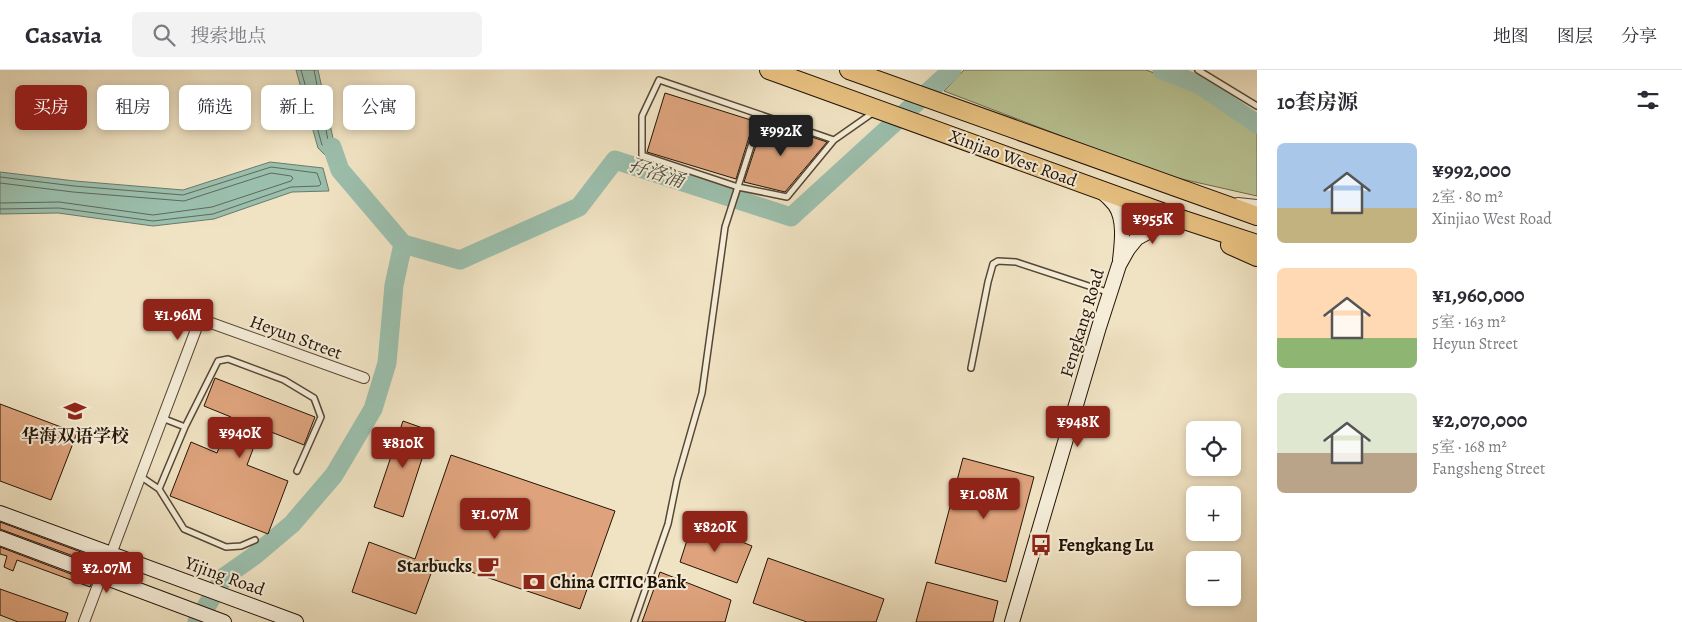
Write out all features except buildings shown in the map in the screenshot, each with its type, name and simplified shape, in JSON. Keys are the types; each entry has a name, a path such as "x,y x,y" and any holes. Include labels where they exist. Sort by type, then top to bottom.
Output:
{"highway":[{"name":"Xinjiao West Road","path":"769,70 1181,219 1257,244"},
{"name":"Xinjiao West Road","path":"850,70 1257,216"},
{"path":"1181,219 1223,242 1257,257"}],"main road":[{"path":"1101,190 1116,207 1120,216 1122,242 1119,266"},
{"path":"1119,266 1128,248 1137,238 1161,225 1181,219"},
{"name":"Fengkang Road","path":"1012,622 1119,266"},
{"name":"Yijing Road","path":"0,513 296,622"},
{"path":"0,538 224,622"}],"street":[{"path":"1203,198 1257,205"},
{"name":"Heyun Street","path":"110,554 200,319 364,378"},
{"path":"84,622 101,577"}],"lane":[{"path":"1198,70 1257,106"},
{"path":"834,140 659,80 642,116 642,155 738,187 787,197 834,140 879,109"},
{"path":"634,622 668,524 677,480 702,393 725,227 761,115"},
{"path":"971,368 989,275 993,264 998,261 1016,262 1110,293"},
{"path":"158,489 185,427 218,361 228,359 284,380 314,398 321,417 297,471"},
{"path":"162,418 185,427"},
{"path":"140,476 158,489 184,529 226,547 242,546 255,540"}],"shaded area":[{"path":"964,70 1146,70 1194,88 1257,122 1257,196 1164,175 944,91"}],"water":[{"path":"296,70 318,70 321,85 300,85"},
{"path":"313,130 331,130 340,170 318,148"},
{"path":"270,162 323,168 329,191 292,192 214,219 153,226 58,213 0,214 0,172 75,181 183,190"}],"waterway":[{"name":"孖洛涌","path":"332,147 340,170 403,244 460,260 579,207 615,160 791,217 952,70"},
{"name":"孖洛涌","path":"1162,70 1200,85 1257,124"},
{"path":"197,622 224,577 254,556 292,524 334,475 373,409 387,363 394,285 403,244"}],"place":[{"name":"华海双语学校","path":"75,411"},
{"name":"Fengkang Lu","path":"1041,545"},
{"name":"Starbucks","path":"488,566"},
{"name":"China CITIC Bank","path":"534,582"}]}
